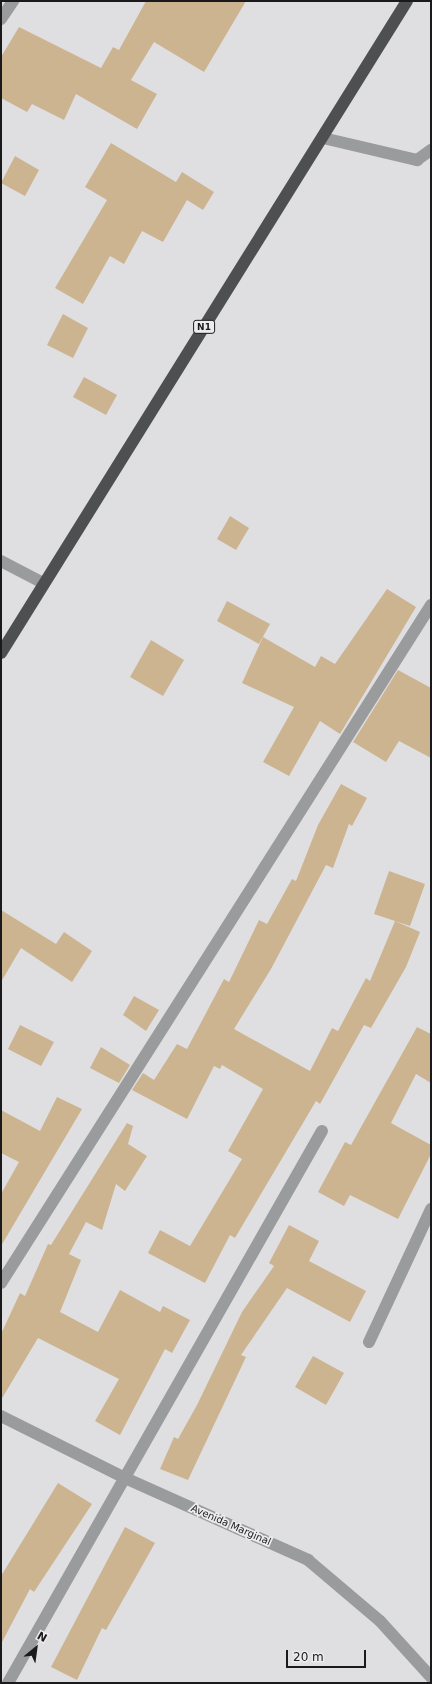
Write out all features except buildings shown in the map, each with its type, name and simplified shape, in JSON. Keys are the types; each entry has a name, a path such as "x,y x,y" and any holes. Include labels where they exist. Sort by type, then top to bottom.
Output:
{"highway":[{"name":"N1","path":"1,653 43,583 323,138 407,1"}],"street":[{"path":"1,20 13,1"},
{"path":"323,138 431,164"},
{"path":"417,160 431,150"},
{"path":"1,561 43,583"},
{"path":"1,1283 431,605"},
{"path":"8,1683 322,1131"},
{"path":"369,1342 431,1209"},
{"name":"Avenida Marginal","path":"1,1416 125,1478 308,1560 380,1620 431,1676"}]}
